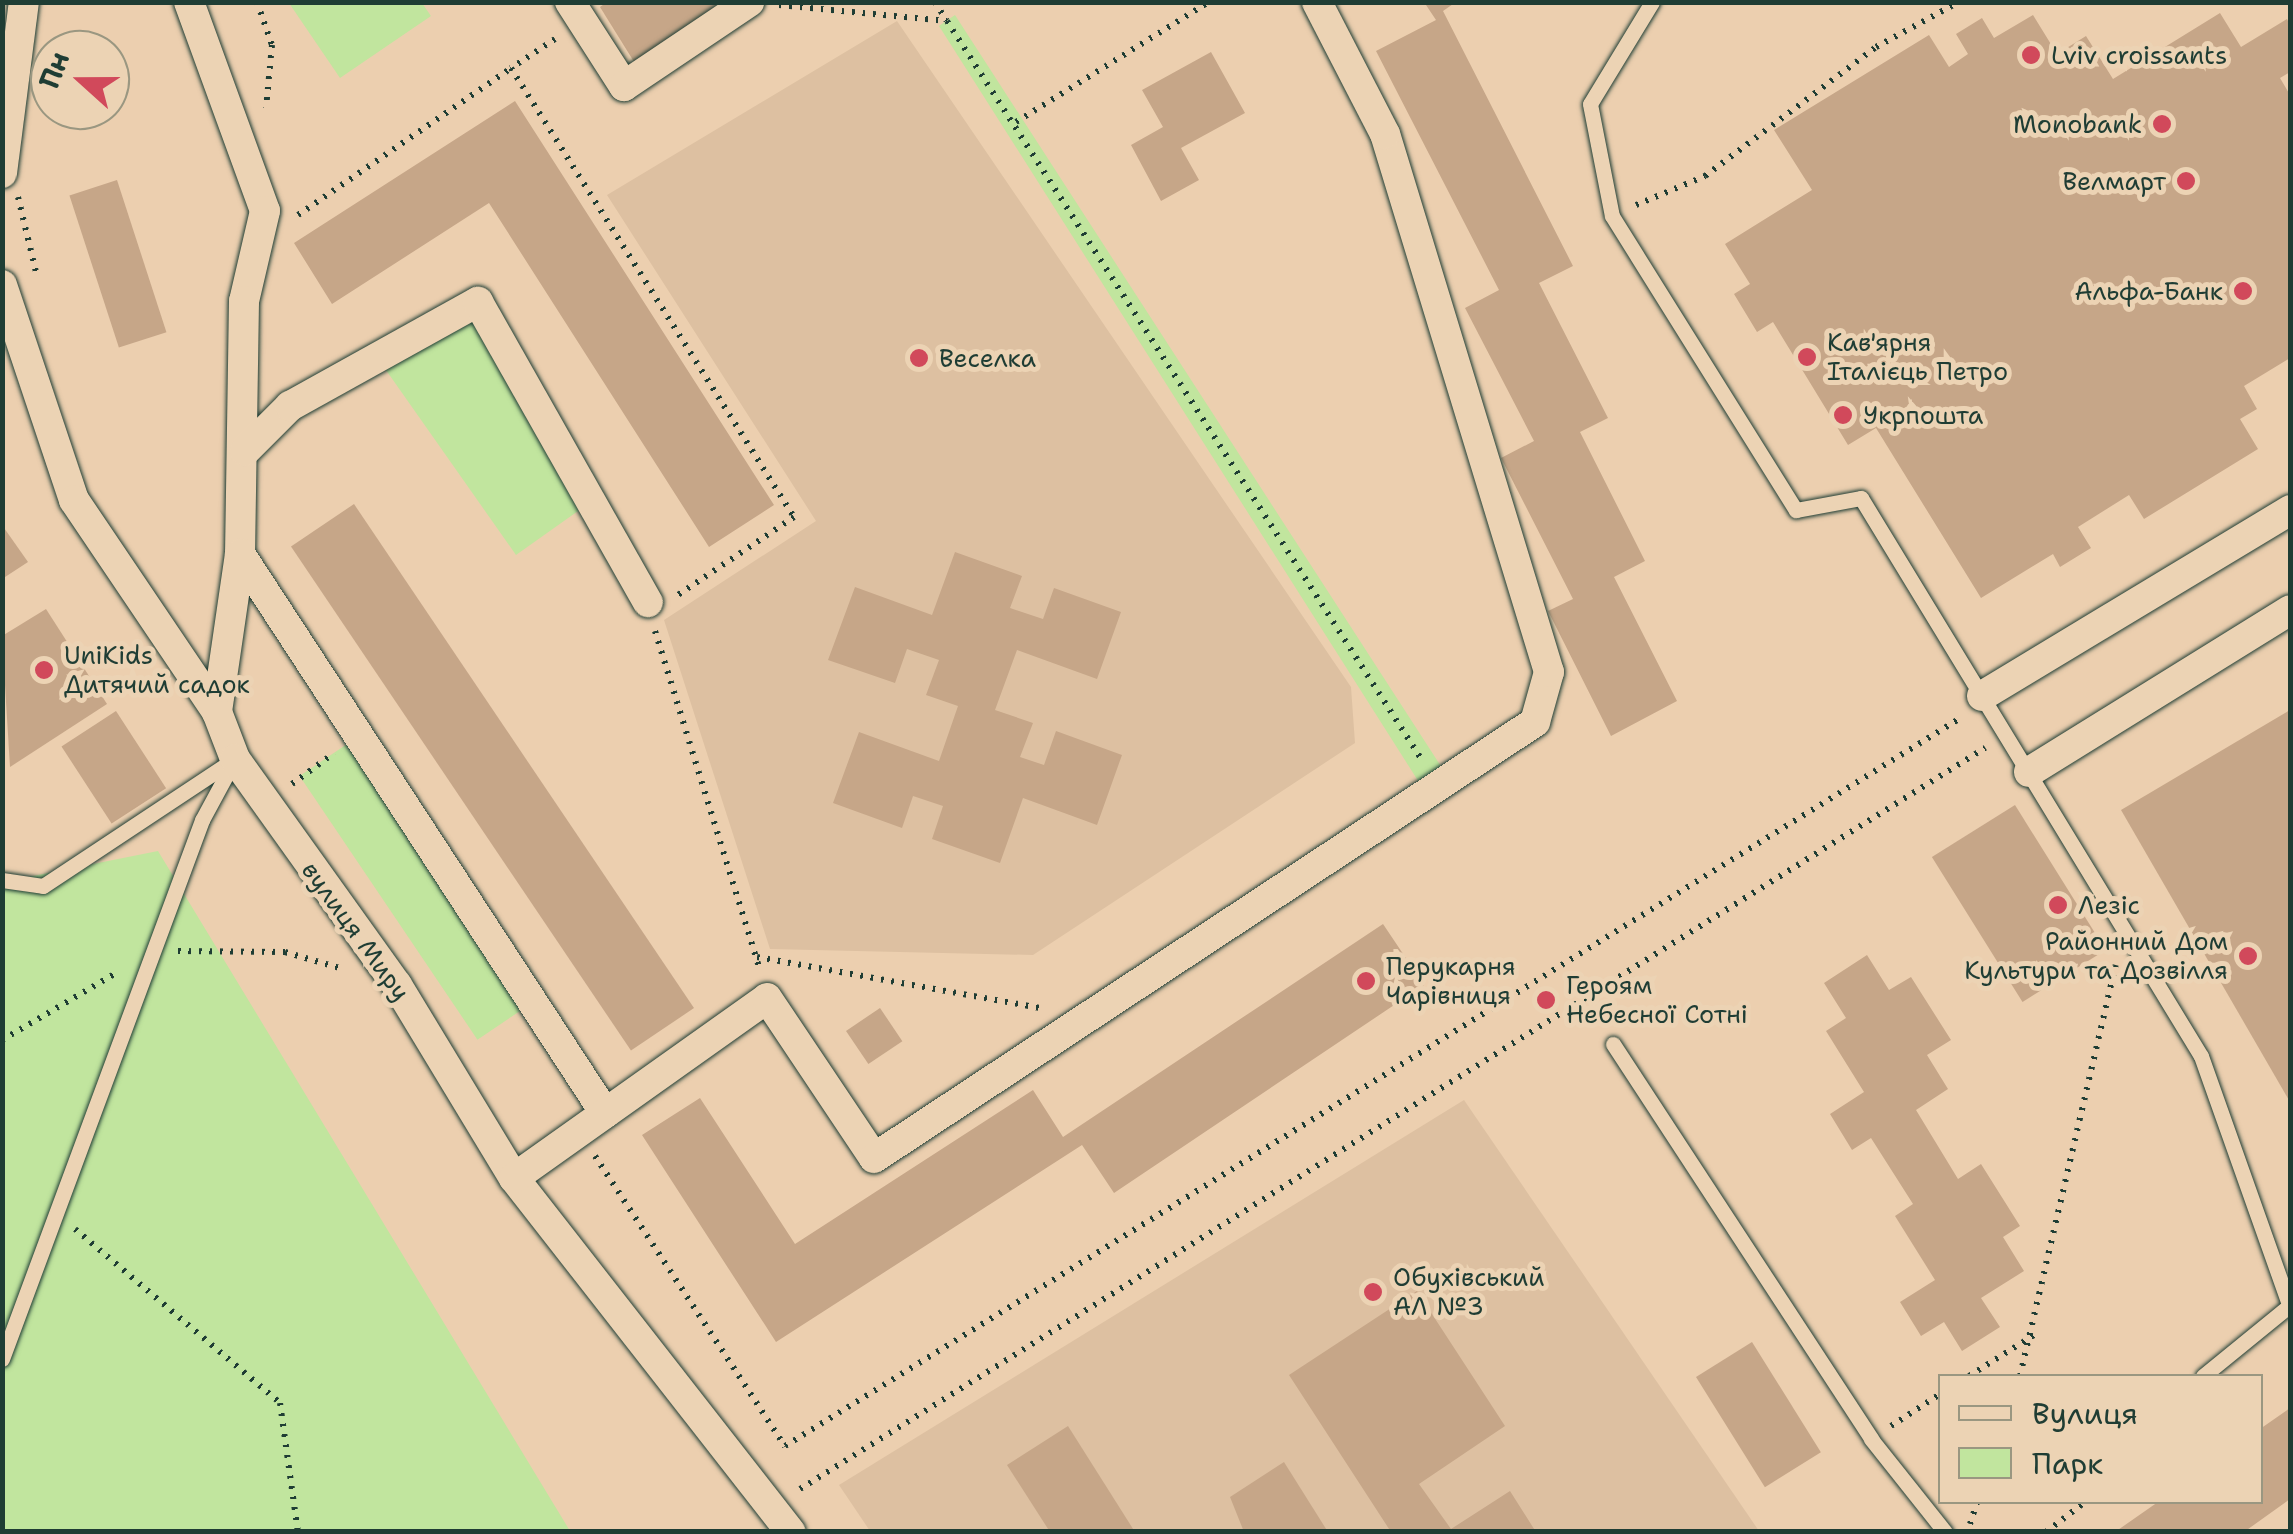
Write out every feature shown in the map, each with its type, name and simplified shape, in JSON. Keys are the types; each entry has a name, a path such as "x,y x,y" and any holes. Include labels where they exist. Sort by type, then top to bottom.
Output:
{"street":[{"path":"2,173 24,2"},
{"path":"189,2 264,211 244,301 246,451 240,554 217,712"},
{"path":"576,12 624,86 749,2"},
{"path":"514,1178 582,1136 605,1113 766,998 874,1158 1535,722 1549,672 1385,134 1317,2"},
{"name":"вулиця Миру","path":"2,285 74,500 217,712 235,759 397,985 514,1178 791,1532"},
{"path":"246,451 290,406 478,302 648,602"},
{"path":"1984,700 2290,510"},
{"path":"240,554 356,738 605,1113"},
{"path":"2030,772 2290,610"}],"lane":[{"path":"1652,2 1590,104 1612,216 1796,510 1862,498 2201,1056 2290,1305 2205,1374"},
{"path":"2,880 43,886 235,759"},
{"path":"2,1359 154,951 235,759"},
{"path":"1613,1044 1871,1439 1945,1532"}],"path":[{"path":"257,2 272,45 264,117"},
{"path":"758,2 947,21"},
{"path":"935,2 1016,122 1438,785"},
{"path":"1016,122 1209,2"},
{"path":"1612,216 1705,176 1861,57 1959,2"},
{"path":"257,244 511,68 576,12"},
{"path":"511,68 794,516 670,600 648,602 757,957 766,998"},
{"path":"8,129 42,293"},
{"path":"582,1136 785,1446 1984,700"},
{"path":"774,1506 2007,734"},
{"path":"267,808 356,738"},
{"path":"2021,1374 2035,1334 2124,930"},
{"path":"2,1040 154,951 285,952 397,985"},
{"path":"757,957 1089,1016"},
{"path":"56,1214 280,1403 298,1532"},
{"path":"1971,1374 2035,1334"},
{"path":"1871,1439 1938,1395"},
{"path":"1967,1532 1977,1504"},
{"path":"2046,1532 2082,1504"}],"shaded area":[{"name":"Веселка","path":"897,21 1351,687 1355,743 1033,955 770,949 664,620 816,521 607,195"},
{"name":"Обухівський АЛ №3","path":"1464,1100 1759,1531 870,1531 839,1485"}],"green space":[{"path":"289,3 422,3 431,16 340,78"},
{"path":"955,15 1446,774 1422,787 939,26"},
{"path":"478,302 595,499 516,555 381,363"},
{"path":"356,738 534,1002 477,1040 300,776"},
{"path":"158,851 570,1531 3,1532 3,882"}],"building":[{"path":"607,2 734,2 636,65 600,7"},
{"path":"1424,2 1456,2 1443,11 1573,266 1539,283 1608,418 1580,432 1645,561 1614,577 1677,701 1611,736 1548,611 1573,599 1501,458 1534,441 1465,308 1499,290 1376,51 1436,20"},
{"path":"2220,13 2241,47 2287,19 2290,25 2290,72 2280,78 2290,95 2290,358 2244,386 2257,409 2240,419 2258,449 2144,519 2129,495 2078,527 2091,548 2060,567 2053,554 1981,598 1876,428 1848,445 1773,322 1757,332 1734,294 1750,284 1725,244 1812,190 1774,130 1929,35 1949,67 1968,54 1956,34 1982,18 1994,38 2033,15 2057,54 2086,36 2113,79"},
{"path":"1211,52 1245,113 1181,148 1199,180 1161,201 1131,145 1163,127 1142,90"},
{"path":"515,101 774,505 709,547 489,203 332,304 294,243"},
{"path":"117,180 166,332 119,348 69,195"},
{"path":"354,504 694,1008 631,1051 291,546"},
{"path":"2,525 28,562 2,579"},
{"path":"955,552 1022,576 1010,608 1043,619 1054,588 1121,612 1097,679 1017,650 995,710 1033,723 1020,757 1044,765 1056,731 1122,755 1097,825 1023,798 1000,863 932,839 943,806 913,796 902,828 833,803 859,732 939,761 958,706 926,695 939,660 907,649 895,683 828,660 855,587 932,615"},
{"name":"UniKids Дитячий садок","path":"46,609 107,704 10,767 2,636"},
{"name":"Районний Дом Культури та Дозвілля","path":"2290,710 2290,1102 2121,810"},
{"path":"116,711 166,788 112,824 61,746"},
{"path":"2015,805 2106,950 2023,1002 1932,857"},
{"path":"1383,924 1424,985 1114,1193 1082,1145 776,1342 642,1135 700,1098 795,1244 1033,1090 1063,1137"},
{"path":"1867,955 1889,990 1911,977 1951,1040 1927,1055 1948,1089 1916,1110 1958,1179 1981,1164 2020,1226 2003,1237 2024,1271 1981,1298 2000,1327 1962,1351 1944,1322 1921,1336 1900,1302 1935,1280 1895,1216 1913,1204 1871,1138 1852,1150 1830,1114 1864,1092 1826,1031 1846,1018 1824,983"},
{"path":"880,1008 902,1041 868,1064 846,1031"},
{"path":"1417,1291 1505,1426 1419,1484 1451,1529 1510,1491 1536,1532 1391,1532 1289,1375"},
{"path":"1752,1342 1821,1452 1765,1487 1696,1377"},
{"path":"2290,1408 2290,1499 2244,1532 2115,1532 2155,1504 2263,1504 2263,1427"},
{"path":"1068,1426 1135,1532 1050,1532 1007,1465"},
{"path":"1284,1462 1328,1532 1244,1532 1230,1497"}],"place":[{"name":"Lviv croissants","path":"2031,55"},
{"name":"Monobank","path":"2162,124"},
{"name":"Велмарт","path":"2186,181"},
{"name":"Альфа-Банк","path":"2243,291"},
{"name":"Кав'ярня Італієць Петро","path":"1807,357"},
{"name":"Веселка","path":"919,358"},
{"name":"Укрпошта","path":"1843,415"},
{"name":"UniKids Дитячий садок","path":"44,670"},
{"name":"Лезіс","path":"2058,905"},
{"name":"Районний Дом Культури та Дозвілля","path":"2248,956"},
{"name":"Перукарня Чарівниця","path":"1366,981"},
{"name":"Героям Небесної Сотні","path":"1546,1000"},
{"name":"Обухівський АЛ №3","path":"1373,1292"}]}
